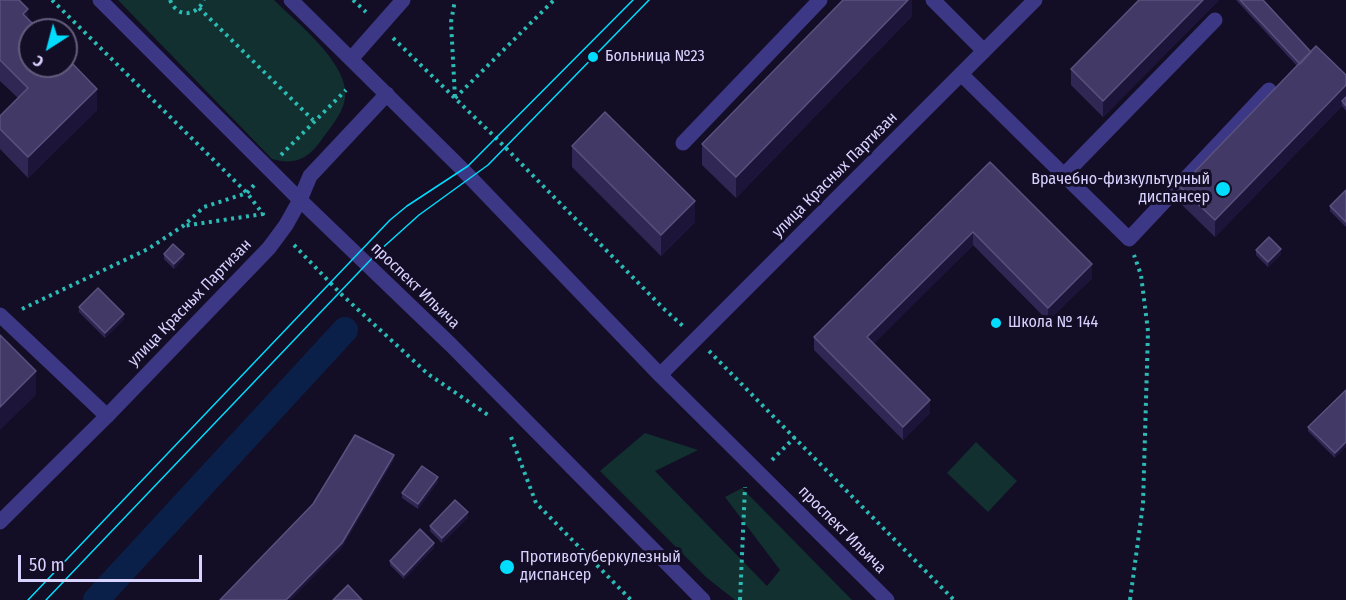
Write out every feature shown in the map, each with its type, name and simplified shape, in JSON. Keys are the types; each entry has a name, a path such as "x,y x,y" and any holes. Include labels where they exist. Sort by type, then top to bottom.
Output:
{"street":[{"name":"проспект Ильича","path":"100,0 300,200 451,345 703,600"},
{"name":"проспект Ильича","path":"291,0 463,170 660,375 887,600"},
{"path":"351,59 403,0"},
{"path":"683,143 820,0"},
{"path":"933,0 984,51"},
{"name":"улица Красных Партизан","path":"660,375 1035,0"},
{"path":"1064,175 1215,20"},
{"path":"961,74 1129,239 1269,90"},
{"name":"улица Красных Партизан","path":"0,522 107,416 268,248 286,225 310,176 387,94"},
{"path":"2,316 107,416"}],"path":[{"path":"52,0 247,193 262,214 183,226"},
{"path":"170,0 173,7 185,14 192,13 199,8 204,0"},
{"path":"353,0 697,339 954,600"},
{"path":"455,0 451,22 455,98"},
{"path":"455,98 554,0"},
{"path":"199,8 314,120"},
{"path":"276,160 346,90"},
{"path":"2,316 148,249 183,226 204,207 247,193 258,180"},
{"path":"287,238 340,292 428,374 496,420"},
{"path":"1129,239 1141,274 1148,331 1143,504 1130,600"},
{"path":"507,433 513,439 536,503 631,600"},
{"path":"770,463 795,437"},
{"path":"740,600 745,487"}],"green space":[{"path":"118,0 274,0 320,45 340,72 345,86 345,99 341,111 320,142 305,157 293,161 272,159"},
{"path":"645,433 698,450 655,471 767,586 780,570 725,497 742,488 852,600 735,600 707,578 600,471"},
{"path":"976,442 1017,481 988,512 947,473"}],"building":[{"path":"0,0 19,0 28,9 23,14 27,18 18,18 18,78 0,60"},
{"path":"843,0 908,0 736,177 702,144"},
{"path":"1139,0 1203,0 1103,101 1071,69"},
{"path":"1240,0 1263,0 1311,52 1300,64"},
{"path":"1316,46 1346,75 1346,85 1215,220 1180,187"},
{"path":"78,69 97,89 28,157 0,129 0,116 28,88 18,78 78,78"},
{"path":"605,112 695,201 661,235 572,146"},
{"path":"990,162 1092,264 1048,308 973,232 867,337 930,400 903,427 814,337"},
{"path":"1346,190 1346,222 1330,206"},
{"path":"1269,237 1281,249 1268,262 1256,250"},
{"path":"173,244 184,254 174,264 164,254"},
{"path":"98,288 124,314 105,333 79,307"},
{"path":"0,335 36,371 0,407"},
{"path":"1346,390 1346,442 1335,453 1308,427"},
{"path":"355,435 394,455 342,543 286,600 220,600 313,504"},
{"path":"422,466 438,477 418,504 402,493"},
{"path":"455,500 468,512 442,538 430,526"},
{"path":"420,529 434,543 404,575 390,561"},
{"path":"348,585 362,600 333,600"}],"waterway":[{"path":"96,600 345,330"}],"tram line":[{"path":"28,600 390,220 407,206 468,166 633,0"},
{"path":"46,600 379,251 419,215 488,165 649,0"}],"place":[{"name":"Больница №23","path":"593,57"},
{"name":"Врачебно-физкультурный диспансер","path":"1223,189"},
{"name":"Школа № 144","path":"996,323"},
{"name":"Противотуберкулезный диспансер","path":"507,567"}]}
